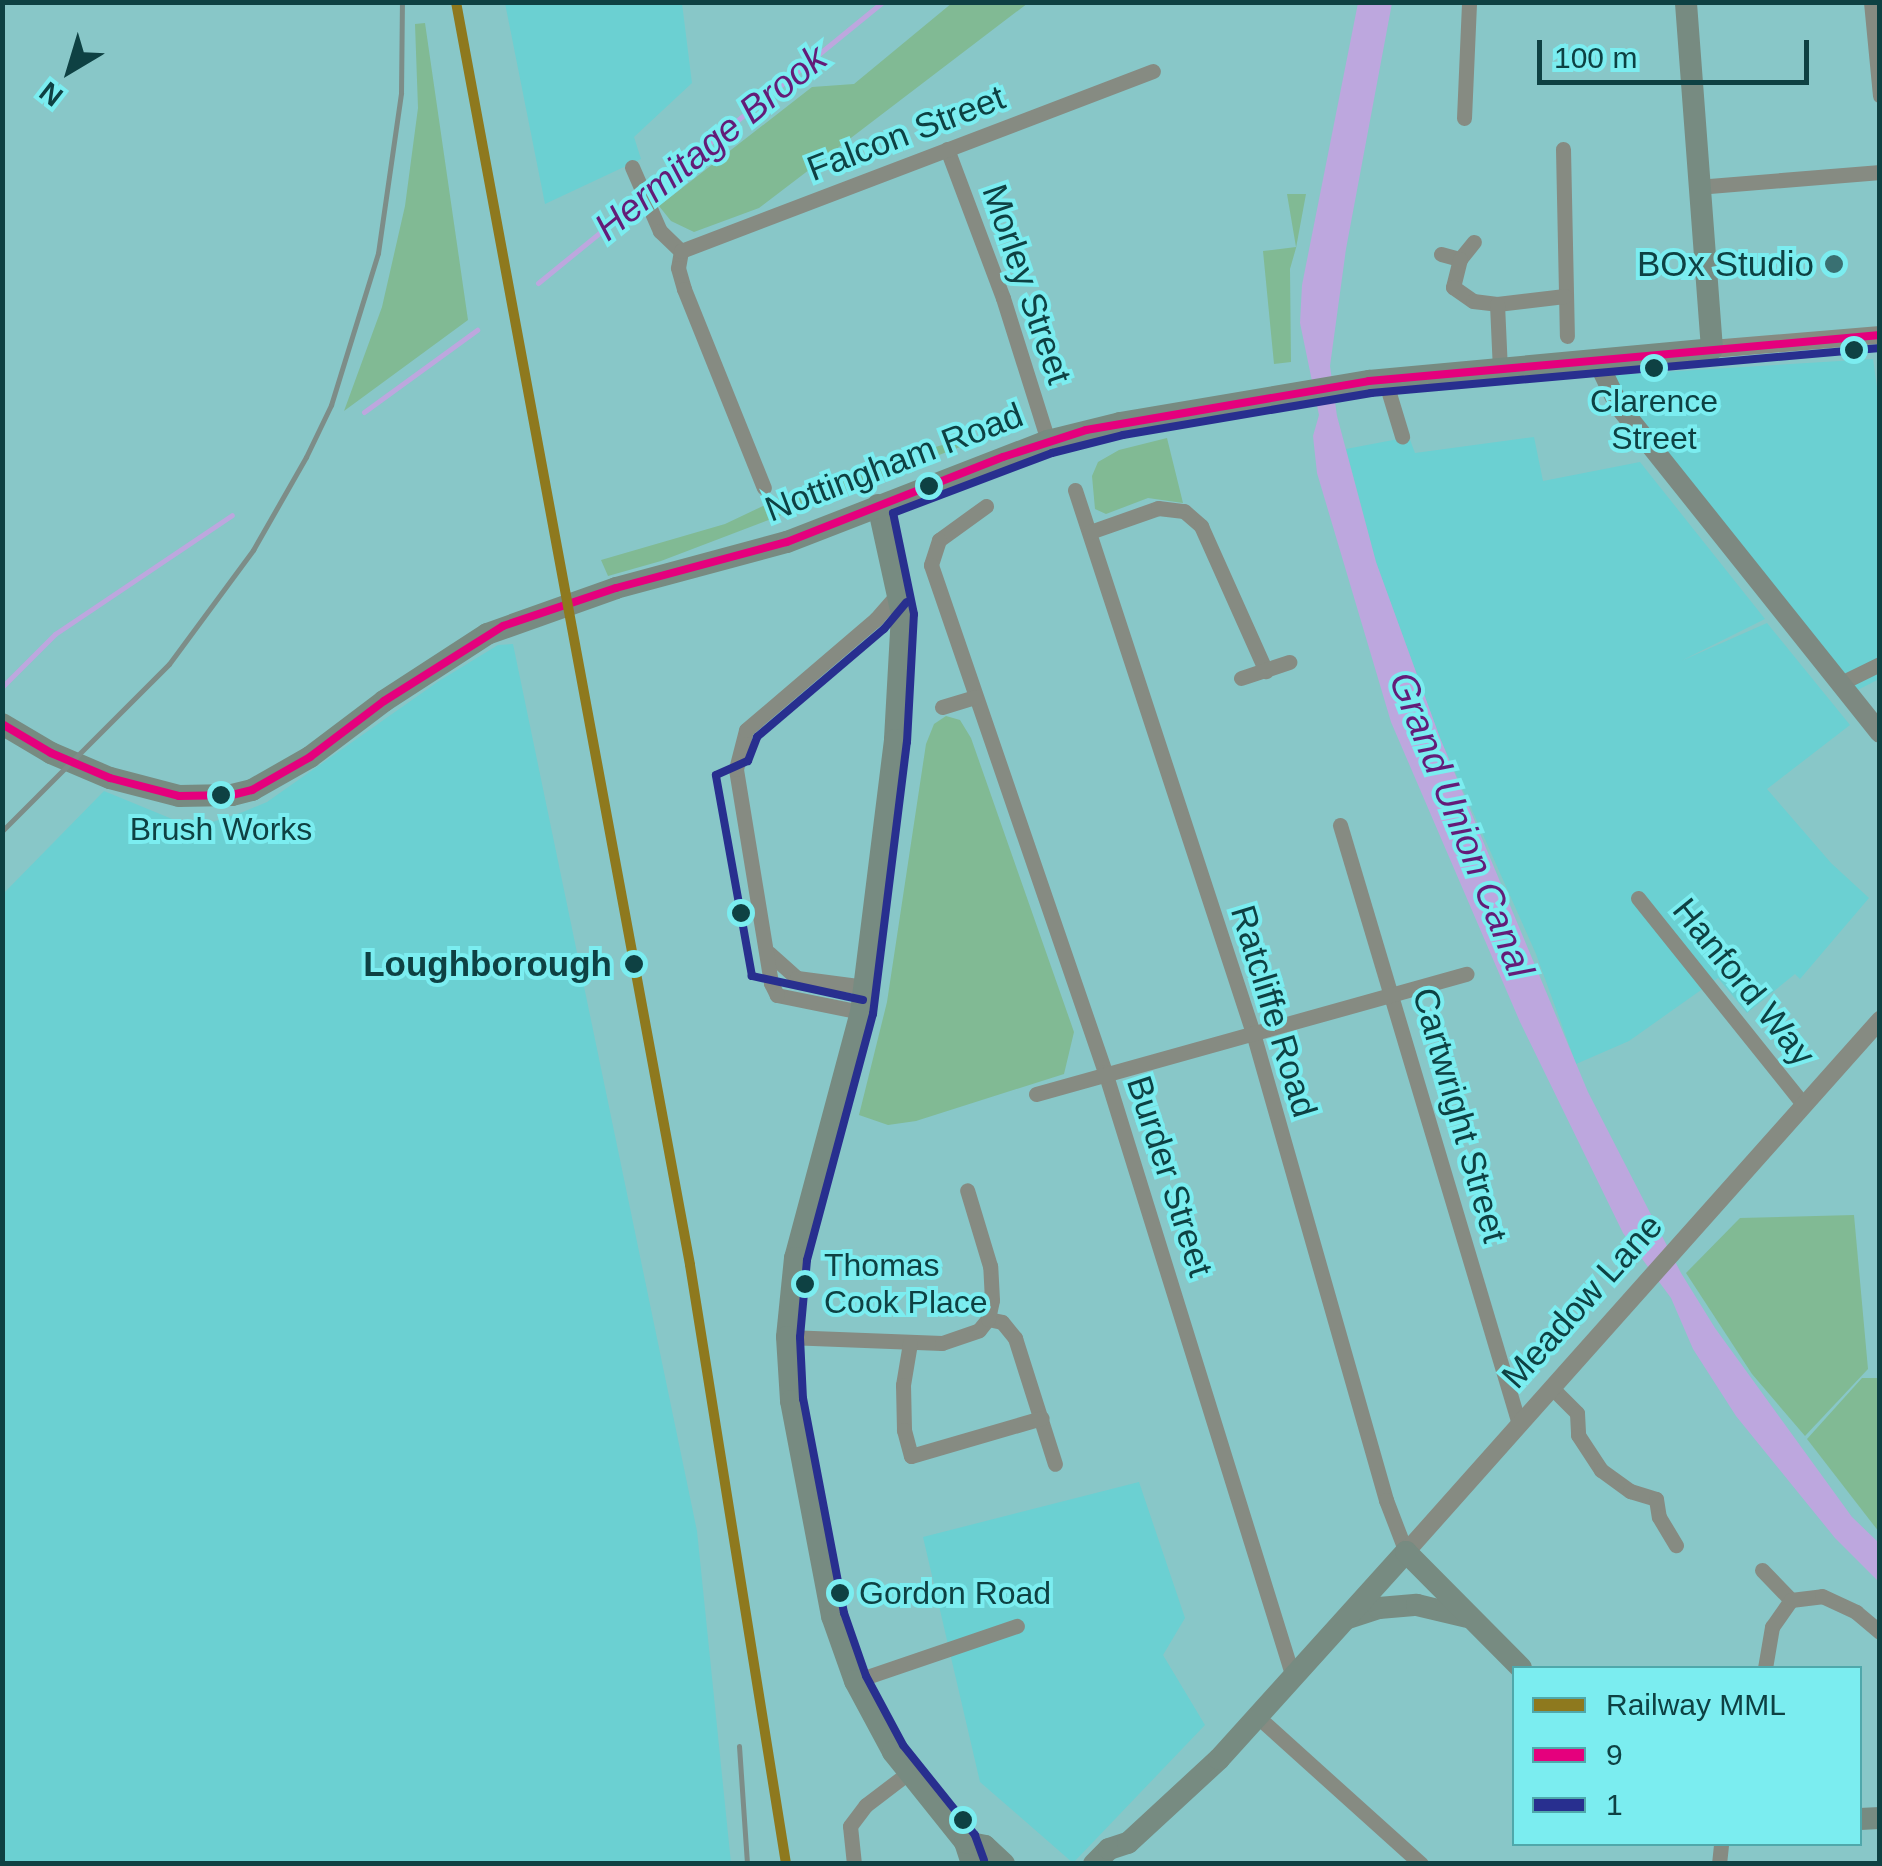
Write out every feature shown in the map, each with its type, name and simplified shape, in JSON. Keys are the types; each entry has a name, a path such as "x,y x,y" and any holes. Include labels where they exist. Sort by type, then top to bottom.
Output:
{"main road":[{"path":"1686,2 1712,349"},
{"name":"Nottingham Road","path":"2,724 51,753 110,778 179,796 252,790 310,757 398,691 504,626 610,590 787,542 1048,440 1104,426 1377,381 1712,349"},
{"path":"1597,360 1619,406 1880,733"},
{"path":"878,506 902,614 895,740 861,1012 795,1258 787,1336 791,1401 832,1616 855,1681 908,1774 968,1853 984,1846 1004,1864"},
{"path":"1406,1552 1466,1617 1519,1666"},
{"name":"Meadow Lane","path":"1094,1864 1109,1849 1126,1853 1258,1718 1406,1552"},
{"path":"1345,1620 1379,1608 1417,1605 1466,1617"}],"street":[{"path":"1464,118 1468,2"},
{"path":"1872,2 1880,96"},
{"name":"Falcon Street","path":"681,251 1153,71"},
{"name":"Morley Street","path":"947,149 1003,298 1048,440"},
{"path":"1564,149 1566,336"},
{"path":"632,167 660,231 681,251 678,268 684,289 764,488"},
{"path":"1697,186 1880,172"},
{"path":"1474,242 1460,260 1453,287 1474,302 1497,304 1566,296"},
{"path":"1441,254 1460,260"},
{"path":"1497,304 1500,369"},
{"name":"Nottingham Road","path":"1712,349 1880,335"},
{"path":"1377,381 1402,436"},
{"name":"Ratcliffe Road","path":"1074,490 1253,1033 1386,1500 1406,1552"},
{"name":"Burder Street","path":"986,506 933,534 932,564 1106,1072 1293,1677"},
{"path":"1090,532 1158,508 1184,511 1201,526 1266,671"},
{"path":"861,1012 777,995 771,983 736,769 746,730 876,619 898,594"},
{"path":"1241,678 1289,662"},
{"path":"1839,684 1880,664"},
{"path":"942,707 975,697"},
{"name":"Cartwright Street","path":"1340,824 1394,994 1519,1424"},
{"name":"Hanford Way","path":"1638,898 1803,1104"},
{"path":"769,953 797,978 864,986"},
{"path":"1036,1094 1467,974"},
{"name":"Meadow Lane","path":"1406,1552 1880,1020"},
{"path":"787,1336 910,1343 965,1338 988,1318 990,1266 967,1190"},
{"path":"988,1318 1002,1322 1015,1338 1055,1464"},
{"path":"910,1343 903,1385 904,1430 910,1456 1042,1418"},
{"path":"1553,1388 1577,1414 1578,1434 1600,1470 1630,1491 1656,1499 1660,1517 1676,1545"},
{"path":"1762,1570 1791,1600"},
{"path":"1765,1666 1772,1628 1791,1600 1822,1596 1856,1612 1880,1632"},
{"path":"855,1681 1017,1626"},
{"path":"1258,1718 1421,1864"},
{"path":"854,1864 850,1826 866,1806 908,1774"}],"shaded area":[{"path":"505,3 682,3 692,83 634,137 641,159 545,204"},
{"path":"1873,359 1880,408 1879,679 1842,698 1598,376"},
{"path":"1409,437 1415,453 1534,437 1543,481 1640,462 1765,619 1681,661 1767,623 1850,725 1767,789 1831,863 1869,898 1800,979 1795,974 1747,1013 1718,978 1629,1041 1576,1064 1536,954 1440,738 1376,562 1346,449"},
{"path":"513,644 697,1531 731,1863 3,1863 2,895 104,791 194,828 243,812 267,802 439,681 498,645"},
{"path":"1139,1482 1185,1618 1163,1655 1205,1725 1073,1863 980,1782 923,1537"}],"green space":[{"path":"952,3 1028,3 759,208 694,232 671,221 659,206 812,87 854,84"},
{"path":"425,23 468,320 344,411 382,307 405,206 418,108 415,24"},
{"path":"1287,194 1306,194 1296,248 1290,269 1291,362 1274,364 1263,251 1296,247"},
{"path":"1167,438 1183,503 1148,498 1106,514 1095,509 1092,476 1098,462 1119,450"},
{"path":"952,442 960,447 661,561 608,576 601,560 725,524 803,487"},
{"path":"946,716 960,720 971,738 1074,1032 1064,1074 916,1121 888,1125 859,1115 887,1002 926,744 934,724"},
{"path":"1854,1215 1868,1369 1805,1436 1752,1374 1686,1273 1740,1218"},
{"path":"1862,1378 1879,1378 1879,1532 1807,1439"}],"water":[{"name":"Grand Union Canal","path":"1358,3 1392,3 1346,249 1330,366 1337,416 1376,562 1440,738 1588,1092 1681,1273 1715,1328 1852,1517 1879,1543 1879,1582 1835,1538 1736,1416 1693,1349 1671,1298 1623,1233 1520,1022 1391,722 1317,473 1313,436 1319,415 1300,323 1302,285"}],"waterway":[{"name":"Hermitage Brook","path":"538,283 883,2"},
{"name":"Hermitage Brook","path":"364,412 477,330"},
{"name":"Hermitage Brook","path":"2,687 55,634 232,515"}],"railway":[{"path":"2,831 169,664 253,550 306,457 331,405 378,253 401,93 402,2"},
{"path":"739,1746 747,1864"}],"rail line":[{"name":"MML","path":"456,2 690,1265 786,1864"}],"transit line":[{"name":"9","path":"2,724 51,753 110,778 179,796 232,795 252,790 310,757 384,701 503,626 616,588 787,542 1003,457 1086,430 1369,381 1880,335"},
{"name":"1","path":"984,1860 975,1835 903,1745 866,1676 844,1613 803,1399 800,1337 807,1260 873,1014 907,742 914,614 893,513 1052,453 1123,435 1371,393 1880,348"},
{"name":"1","path":"863,1000 752,976 716,775 748,761 757,737 884,629 907,602"}],"place":[{"name":"BOx Studio","path":"1834,264"},
{"name":"Clarence Street","path":"1654,368"},
{"name":"Brush Works","path":"221,795"},
{"name":"Loughborough","path":"634,964"},
{"name":"Thomas Cook Place","path":"805,1284"},
{"name":"Gordon Road","path":"840,1593"}]}
